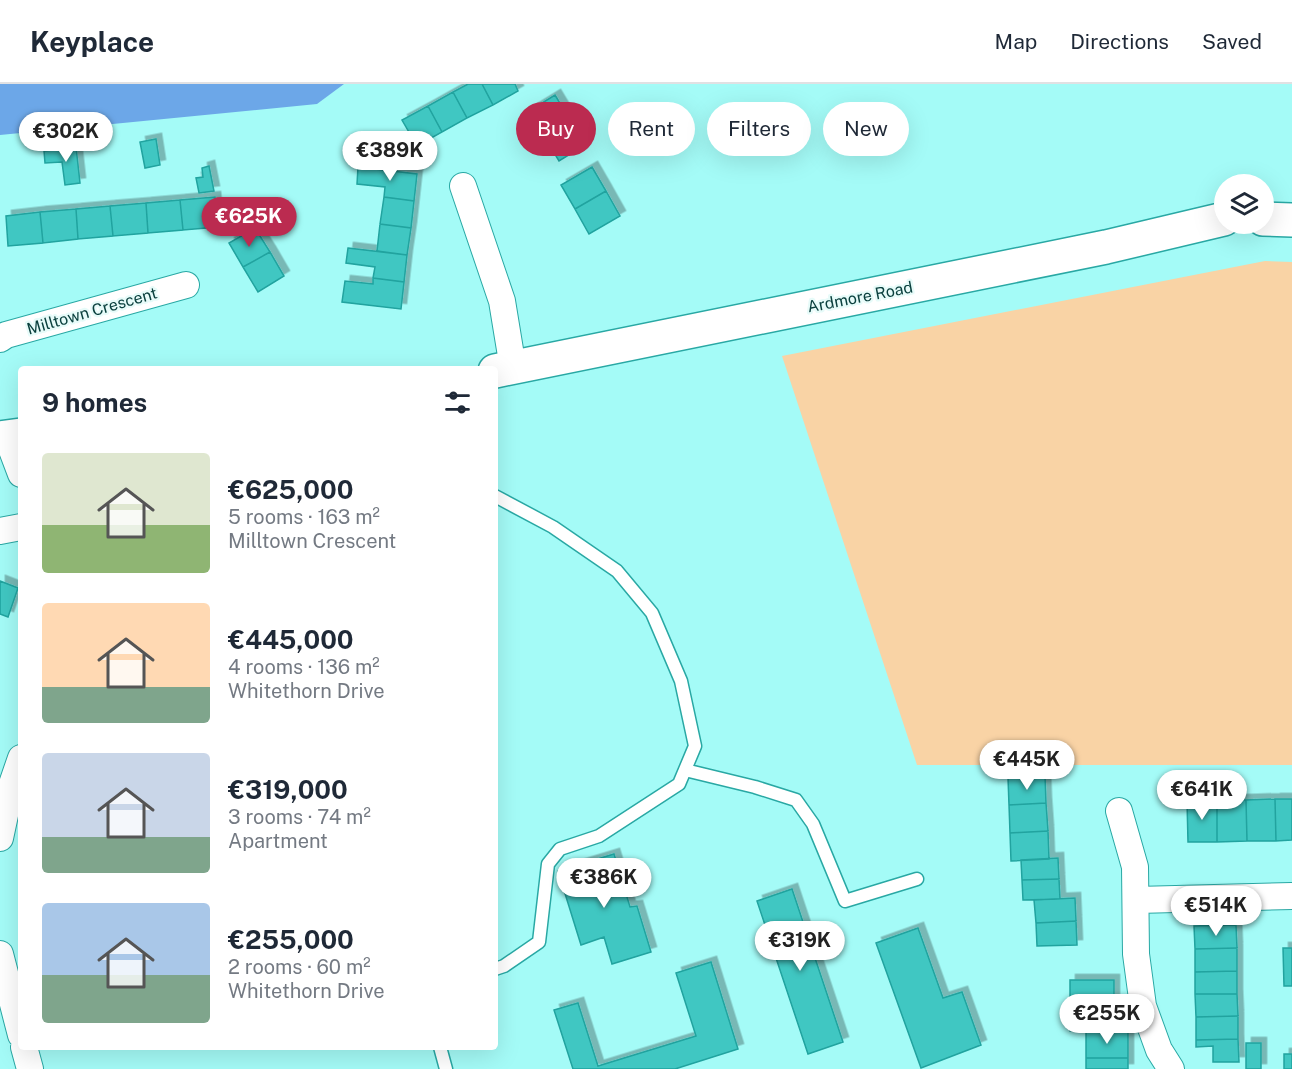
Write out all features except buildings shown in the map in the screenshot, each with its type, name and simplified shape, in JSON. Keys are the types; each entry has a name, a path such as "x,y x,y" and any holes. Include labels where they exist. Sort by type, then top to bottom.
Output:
{"street":[{"path":"463,186 502,301 504,369"},
{"path":"1274,219 1292,220"},
{"name":"Ardmore Road","path":"504,369 1106,248 1214,221"},
{"name":"Milltown Crescent","path":"0,339 6,335 186,285"},
{"path":"6,436 18,466"},
{"path":"0,531 18,528"},
{"path":"0,838 11,787 18,767"},
{"path":"1119,811 1135,867 1136,954 1143,1006 1159,1050 1171,1069"},
{"path":"1137,900 1292,896"},
{"path":"0,954 18,1023"},
{"path":"25,1050 30,1069"}],"lane":[{"path":"498,498 553,527 617,571 652,613 681,681 695,746 679,784 599,836 560,849 548,864 539,942 498,968"},
{"path":"685,770 755,787 796,800 813,824 845,901 917,879"},
{"path":"441,1050 446,1069"}],"shaded area":[{"path":"1265,261 1292,262 1292,765 917,765 782,356"}],"water":[{"path":"0,84 344,84 317,104 0,135"}]}
